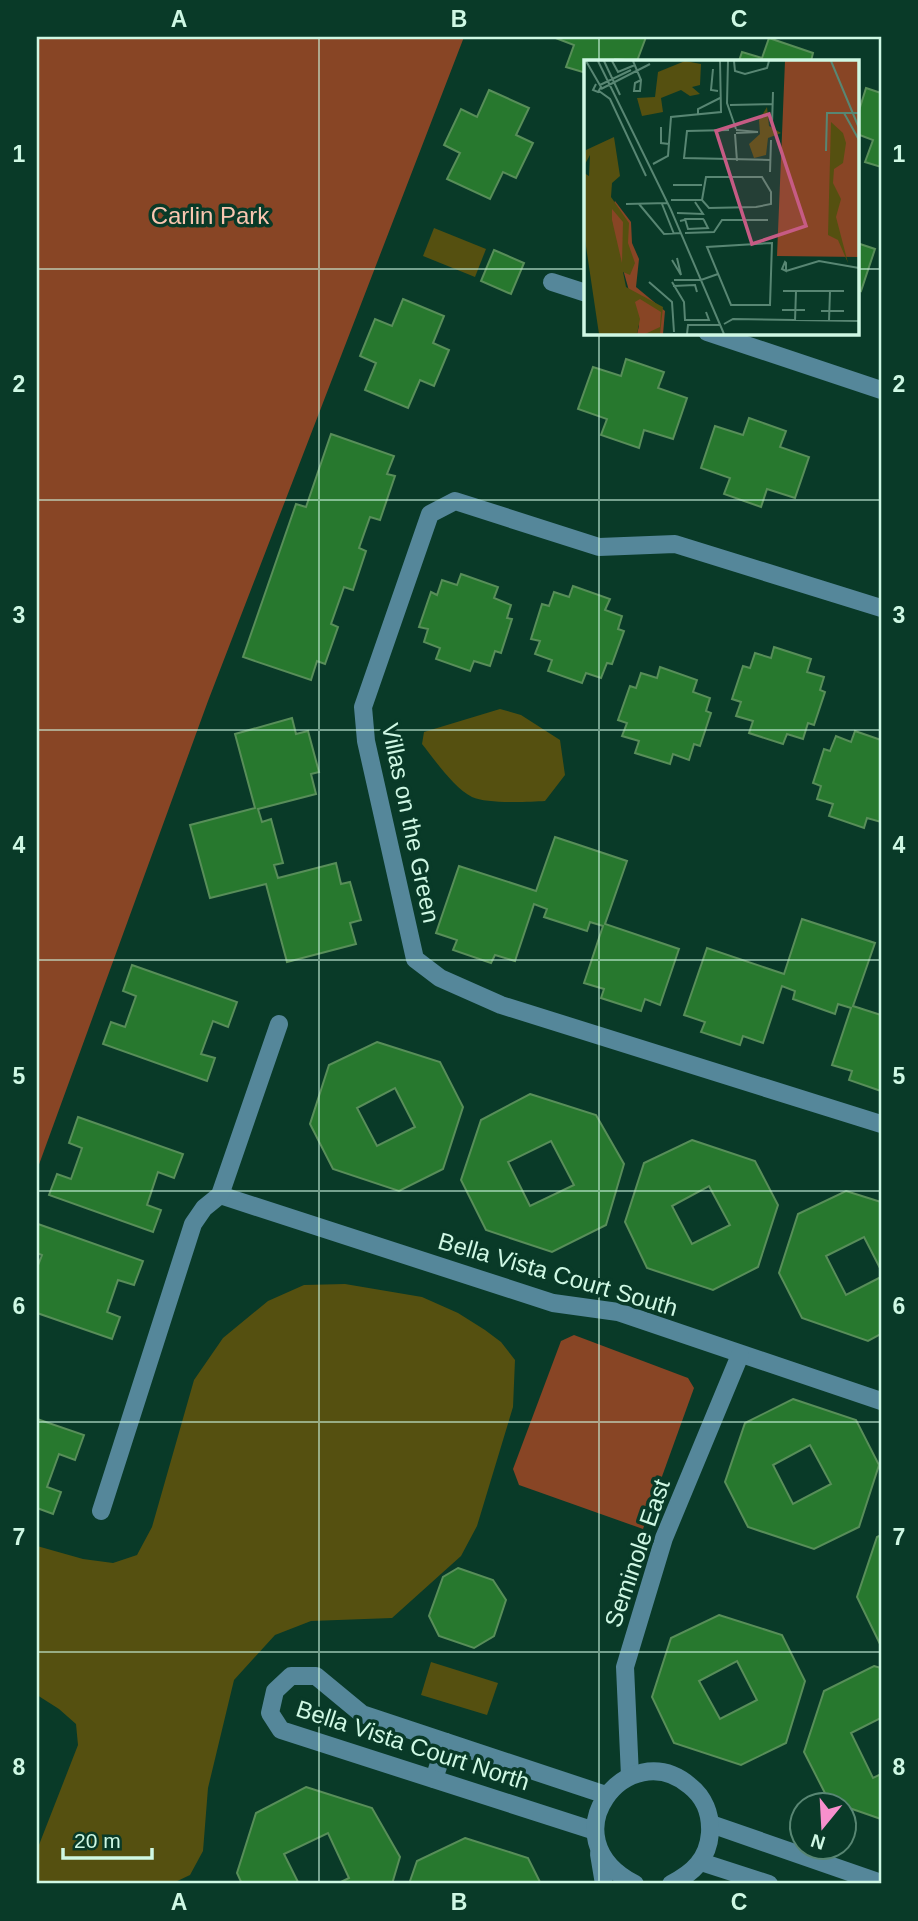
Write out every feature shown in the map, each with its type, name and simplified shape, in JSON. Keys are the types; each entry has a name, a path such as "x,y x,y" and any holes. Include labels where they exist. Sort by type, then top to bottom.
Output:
{"street":[{"path":"552,282 584,292"},
{"path":"713,334 881,390"},
{"name":"Villas on the Green","path":"881,608 675,544 598,547 455,501 430,514 363,707 366,741 415,959 440,978 501,1004 881,1124"},
{"path":"101,1511 193,1224 204,1208 220,1195 279,1024"},
{"name":"Bella Vista Court South","path":"220,1195 553,1303 618,1312 881,1401"},
{"name":"Seminole East","path":"630,1776 625,1668 664,1538 740,1355"},
{"name":"Bella Vista Court North","path":"597,1839 434,1779 281,1730 270,1713 275,1691 291,1676 316,1676 362,1714 606,1795"},
{"path":"434,1779 446,1742"},
{"path":"604,1884 597,1839 598,1812 606,1795 617,1784 630,1776 648,1772 666,1773 683,1780 697,1791 711,1824 709,1844 701,1862 687,1876 671,1884"},
{"path":"711,1824 881,1883"},
{"path":"597,1839 606,1864 619,1876 635,1884"},
{"path":"701,1862 769,1884"}],"green space":[{"name":"Carlin Park","path":"37,37 464,37 208,701 37,1170"},
{"path":"574,1335 688,1378 694,1388 643,1529 519,1485 513,1469 561,1341"}],"shaded area":[{"path":"434,228 486,249 475,277 423,256"},
{"path":"500,709 521,715 560,740 565,775 545,801 497,802 472,797 451,780 422,744 424,732"},
{"path":"345,1284 422,1297 458,1313 501,1342 515,1360 513,1407 477,1526 461,1556 392,1618 311,1621 275,1635 234,1680 208,1788 203,1851 190,1875 171,1884 37,1884 37,1850 78,1745 76,1724 37,1695 37,1546 83,1559 113,1563 137,1555 152,1527 194,1380 223,1338 268,1301 304,1285"},
{"path":"431,1662 498,1683 487,1715 421,1695"}],"building":[{"path":"553,37 646,37 637,60 584,60 584,72 566,67 574,45"},
{"path":"769,38 813,53 811,60 739,60 742,52 762,58"},
{"path":"866,88 881,93 881,167 865,162 873,140 858,134 858,114"},
{"path":"489,90 529,108 516,135 533,143 516,178 503,172 490,199 447,179 460,153 444,145 461,109 477,117"},
{"path":"858,243 875,249 861,291 858,290"},
{"path":"494,250 524,263 511,294 481,281"},
{"path":"403,299 444,316 433,343 449,350 434,386 420,380 408,408 365,390 376,363 360,356 375,319 392,326"},
{"path":"626,359 664,372 658,388 687,398 673,439 644,430 639,448 601,435 607,419 578,409 593,367 621,376"},
{"path":"749,418 786,431 780,447 809,457 795,498 767,489 761,507 724,494 730,478 701,468 715,426 743,435"},
{"path":"331,434 394,456 387,474 395,476 380,520 370,517 359,548 366,551 353,590 344,587 331,624 338,627 325,664 317,661 311,680 243,657 296,504 306,507"},
{"path":"461,574 498,587 494,598 511,605 507,618 512,619 501,653 495,651 490,666 474,661 470,671 436,659 440,648 424,642 428,629 419,627 431,592 437,595 442,580 457,585"},
{"path":"573,586 610,599 605,610 622,616 618,629 624,631 612,664 607,663 601,678 586,673 582,683 548,671 552,660 535,654 540,641 531,639 542,604 549,606 554,592 569,597"},
{"path":"774,647 811,659 807,672 824,677 820,690 825,692 814,725 808,723 803,739 787,734 783,744 749,733 753,721 736,716 741,702 732,699 743,666 750,668 755,653 771,658"},
{"path":"660,667 697,680 693,692 710,698 706,711 711,713 700,746 694,744 689,760 673,754 670,764 635,753 639,741 622,736 627,723 618,720 630,686 636,688 641,673 657,678"},
{"path":"292,718 296,734 308,731 319,772 311,774 316,794 258,809 262,822 271,819 283,863 274,865 278,878 336,863 341,884 350,882 361,920 350,923 356,944 287,962 266,884 210,898 190,825 255,808 235,734"},
{"path":"855,731 881,740 881,822 867,818 864,828 829,816 833,804 817,799 821,786 813,783 824,749 830,751 836,736 851,742"},
{"path":"555,837 627,861 605,924 679,949 660,1005 645,999 641,1011 601,998 604,989 584,983 603,926 590,922 587,931 544,917 547,909 534,904 515,961 495,955 491,963 453,950 457,940 436,933 459,866 536,891"},
{"path":"802,919 875,943 853,1006 881,1015 881,1091 849,1080 852,1071 832,1065 851,1008 838,1004 835,1014 793,999 795,991 782,986 763,1043 743,1036 740,1045 701,1032 705,1022 684,1015 707,948 784,974"},
{"path":"132,965 237,1002 228,1027 213,1021 201,1054 215,1058 207,1081 103,1044 111,1022 125,1027 136,996 123,991"},
{"path":"377,1042 440,1062 463,1107 443,1169 399,1191 333,1169 310,1124 329,1065","holes":["395,1088 415,1127 377,1146 357,1108"]},
{"path":"530,1094 596,1115 624,1164 606,1225 552,1252 486,1230 461,1180 481,1120","holes":["551,1141 574,1185 530,1206 508,1162"]},
{"path":"78,1117 183,1154 174,1178 158,1172 147,1205 161,1210 153,1232 49,1195 57,1174 71,1179 82,1148 69,1143"},
{"path":"692,1140 755,1161 778,1205 758,1267 713,1290 647,1268 625,1222 644,1163","holes":["709,1186 730,1225 692,1244 672,1206"]},
{"path":"846,1191 881,1202 881,1270 864,1237 826,1256 846,1295 881,1277 881,1334 868,1341 802,1318 779,1273 798,1214"},
{"path":"38,1224 143,1261 134,1285 118,1280 107,1312 120,1317 112,1339 37,1313 37,1268 42,1255 37,1253"},
{"path":"793,1399 856,1420 879,1465 859,1527 814,1549 748,1527 725,1482 745,1423","holes":["810,1445 831,1484 793,1504 773,1465"]},
{"path":"37,1419 84,1435 75,1460 59,1454 47,1487 61,1492 53,1514 37,1508"},
{"path":"881,1535 881,1646 857,1597 877,1537"},
{"path":"458,1568 493,1580 506,1600 494,1636 474,1648 439,1636 429,1616 443,1577"},
{"path":"719,1615 782,1635 805,1681 786,1743 741,1765 674,1743 652,1697 671,1638","holes":["737,1661 757,1700 720,1719 699,1681"]},
{"path":"874,1666 881,1668 881,1718 851,1733 873,1778 881,1774 881,1819 858,1811 858,1792 824,1792 804,1752 824,1691"},
{"path":"306,1787 372,1808 400,1857 392,1884 337,1884 349,1878 328,1833 284,1854 299,1884 242,1884 237,1873 256,1813"},
{"path":"465,1838 528,1858 541,1884 409,1884 417,1861"}]}
